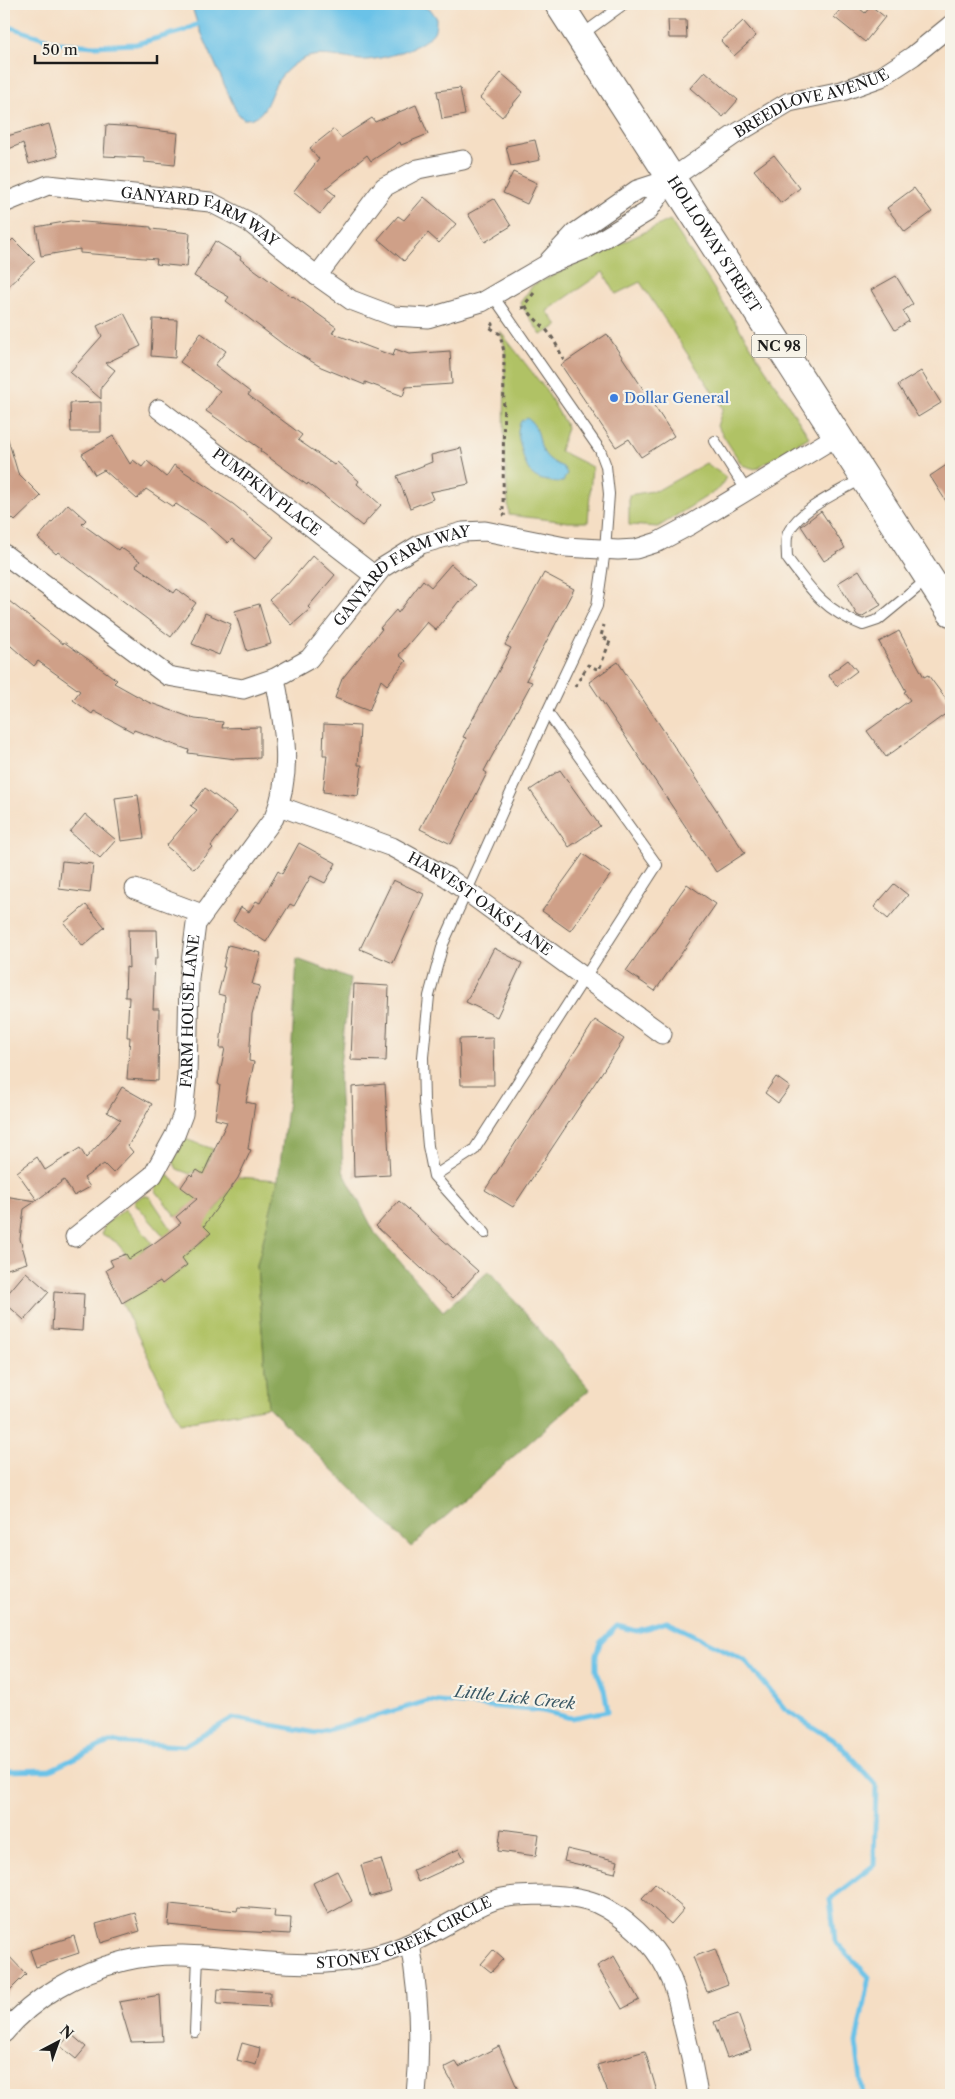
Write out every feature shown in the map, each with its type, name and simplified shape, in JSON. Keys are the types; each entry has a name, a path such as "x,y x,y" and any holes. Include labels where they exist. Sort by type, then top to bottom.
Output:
{"highway":[{"name":"HOLLOWAY STREET","path":"559,4 951,612"}],"street":[{"name":"BREEDLOVE AVENUE","path":"671,179 734,135 784,104 842,91 882,77 951,25"},
{"path":"318,276 384,187 418,169 463,160"},
{"name":"GANYARD FARM WAY","path":"4,203 48,185 210,202 249,222 351,300 393,316 428,318 482,302 544,266 586,249 647,212 671,179"},
{"name":"PUMPKIN PLACE","path":"159,409 375,576"},
{"name":"GANYARD FARM WAY","path":"4,554 168,676 242,689 275,678 310,659 382,568 421,544 463,532 485,531 565,546 605,550 636,549 658,542 690,525 837,436"},
{"name":"FARM HOUSE LANE","path":"75,1237 154,1175 184,1114 187,1076 189,978 196,924 274,818 279,806 287,760 275,678"},
{"name":"HARVEST OAKS LANE","path":"279,806 392,846 467,891 662,1034"},
{"path":"135,889 202,914"},
{"name":"STONEY CREEK CIRCLE","path":"4,2033 27,2009 69,1982 97,1970 141,1957 174,1955 272,1962 336,1961 372,1956 390,1952 410,1944 480,1906 501,1898 528,1895 562,1896 580,1898 614,1914 651,1947 668,1970 677,1995 698,2095"},
{"path":"410,1944 414,1963 418,2022 416,2095"}],"lane":[{"path":"580,36 624,4"},
{"path":"485,1233 434,1176 428,1146 424,1102 424,1056 429,996 443,944 547,712 597,606 610,494 606,466 600,450 493,296"},
{"path":"715,441 746,490"},
{"path":"864,478 820,503 800,517 788,532 787,558 818,599 848,620 863,625 878,620 929,578"},
{"path":"434,1176 474,1150 657,865 547,712"},
{"path":"195,2032 198,1956"}],"path":[{"path":"534,292 525,304 526,307 530,315 548,331 564,360"},
{"path":"521,308 526,307"},
{"path":"494,323 488,327 500,334 504,352 503,513 505,516"},
{"path":"575,687 588,665 598,670 610,641 601,636 606,617"}],"green space":[{"path":"670,220 809,437 755,469 742,465 717,426 723,408 640,282 616,294 603,272 547,311 558,326 541,335 520,303 533,285"},
{"path":"500,331 546,390 567,427 560,451 592,467 588,522 568,522 509,515 504,449 505,347"},
{"path":"706,463 726,477 720,488 658,527 629,525 629,495 658,490"},
{"path":"297,959 350,978 339,1075 343,1171 375,1233 443,1311 489,1271 590,1389 411,1547 268,1407 257,1266 278,1180 289,1092"},
{"path":"185,1139 213,1149 206,1165 238,1177 278,1180 257,1266 268,1407 180,1423 122,1303 145,1289 126,1254 116,1242 102,1234 104,1225 125,1209 152,1243 140,1252 144,1261 162,1283 187,1265 134,1202 143,1195 150,1197 172,1230 170,1232 187,1254 210,1234 188,1207 176,1217 156,1191 155,1183 165,1173 214,1212 228,1192 197,1170 190,1174 177,1169 173,1161"}],"water":[{"path":"191,4 416,4 431,10 436,17 436,25 434,32 421,43 390,56 361,60 321,55 303,59 294,64 282,76 261,113 251,118 243,119 236,111 197,23"},
{"path":"527,418 537,431 542,450 546,456 563,467 567,473 563,482 553,482 538,478 529,470 523,457 518,434 521,421"}],"building":[{"path":"845,4 854,4 865,13 871,6 885,17 865,42 834,17"},
{"path":"668,20 686,20 687,38 669,38"},
{"path":"743,21 756,36 734,56 721,41"},
{"path":"705,71 738,100 723,117 690,88"},
{"path":"501,73 523,92 502,117 480,98"},
{"path":"460,88 465,115 442,119 437,91"},
{"path":"416,105 428,134 401,145 400,142 371,161 367,155 326,188 335,195 320,214 293,192 319,159 310,148 334,129 341,138 372,118 375,122"},
{"path":"49,124 58,156 29,164 23,143 4,151 4,137"},
{"path":"106,125 178,133 175,165 144,162 144,158 104,156"},
{"path":"535,140 540,160 511,166 506,146"},
{"path":"774,155 800,188 781,203 754,170"},
{"path":"513,172 537,183 527,204 503,193"},
{"path":"914,188 932,212 905,232 887,208"},
{"path":"424,197 456,224 439,243 428,233 404,261 378,239 398,216 404,220"},
{"path":"494,199 511,226 485,242 468,214"},
{"path":"70,221 151,227 151,229 190,233 187,267 156,264 157,259 80,253 80,249 41,256 36,227"},
{"path":"13,239 35,261 4,290 4,248"},
{"path":"215,241 241,257 240,259 336,327 332,333 393,356 395,349 409,354 450,351 452,384 406,387 403,396 365,382 365,385 321,367 284,345 226,301 229,297 194,276"},
{"path":"896,276 913,304 903,311 909,321 895,330 871,290"},
{"path":"124,313 141,346 106,363 115,370 101,387 101,399 70,372 102,336 97,326"},
{"path":"153,319 177,320 175,358 151,356"},
{"path":"201,333 226,351 215,365 250,392 248,395 302,435 298,440 334,465 337,462 359,481 357,484 381,505 362,526 308,483 307,485 260,451 261,449 206,411 220,391 180,362"},
{"path":"607,334 674,436 641,457 629,439 616,447 561,365"},
{"path":"921,371 941,403 918,417 898,385"},
{"path":"101,402 101,432 71,432 70,403"},
{"path":"7,436 18,473 41,496 15,521 4,510 4,437"},
{"path":"113,436 130,464 133,460 142,467 147,461 166,477 174,465 233,504 274,537 255,559 232,539 228,543 204,522 176,504 173,507 146,489 137,499 104,470 95,475 82,454"},
{"path":"461,448 469,484 430,492 433,499 410,508 397,476 432,462 431,455"},
{"path":"951,462 951,509 930,476"},
{"path":"68,504 86,520 82,524 118,550 120,547 140,561 136,566 174,593 177,589 196,603 171,637 58,552 56,554 38,538"},
{"path":"821,511 845,548 824,561 801,526"},
{"path":"313,555 335,575 308,607 310,609 292,625 269,600 287,585"},
{"path":"451,564 475,585 459,601 436,630 427,622 399,655 406,661 387,685 381,680 369,711 335,698 342,679 382,629 380,628 396,610 398,613 423,580 431,587"},
{"path":"859,570 881,605 861,617 857,615 838,583"},
{"path":"544,573 574,589 526,680 532,682 484,771 487,773 451,844 420,829 466,738 463,737 511,648 505,645"},
{"path":"4,597 63,644 64,642 117,680 114,683 148,702 195,719 223,722 222,728 260,727 260,758 236,759 188,753 189,750 134,730 133,732 94,711 92,714 73,700 80,691 38,661 34,666 4,640"},
{"path":"259,604 271,644 247,651 235,611"},
{"path":"205,613 231,624 219,655 192,644"},
{"path":"899,631 924,677 928,675 951,706 951,710 886,757 867,731 910,700 904,692 906,691 879,642"},
{"path":"848,660 857,671 837,686 828,675"},
{"path":"618,662 745,853 716,872 589,682"},
{"path":"324,724 360,726 358,765 362,765 358,796 323,792 327,755 323,755"},
{"path":"560,770 600,826 569,847 530,790"},
{"path":"205,788 237,812 211,846 213,848 194,869 166,846 197,810 191,806"},
{"path":"138,795 144,838 121,841 115,798"},
{"path":"85,814 116,840 100,858 70,832"},
{"path":"299,843 336,863 325,883 311,876 294,906 290,904 266,942 233,921 241,907 249,912 256,901 260,903 278,871 282,874"},
{"path":"583,854 611,874 570,931 542,911"},
{"path":"62,861 93,864 90,893 59,889"},
{"path":"393,880 424,894 393,963 360,949"},
{"path":"687,884 716,904 655,991 626,971"},
{"path":"894,884 908,895 888,919 874,907"},
{"path":"86,905 105,927 83,946 64,923"},
{"path":"128,930 157,930 158,958 155,958 153,1009 159,1009 158,1081 127,1079 130,1037 127,1037 129,997 125,997 126,967 129,968"},
{"path":"228,945 261,953 252,984 260,986 252,1014 249,1061 254,1062 246,1102 255,1104 248,1149 251,1150 238,1178 204,1226 211,1233 182,1258 187,1265 162,1284 160,1281 122,1303 106,1270 113,1266 110,1260 126,1254 129,1259 181,1223 176,1217 197,1199 181,1187 190,1174 192,1176 197,1170 203,1174 227,1122 215,1119 220,1085 218,1084 225,1048 220,1048 225,996 218,994"},
{"path":"494,948 522,963 497,1017 466,1002"},
{"path":"354,984 389,986 386,1061 351,1060"},
{"path":"595,1020 624,1039 513,1207 485,1190"},
{"path":"493,1038 494,1085 461,1085 459,1039"},
{"path":"776,1077 790,1087 778,1103 765,1093"},
{"path":"385,1084 390,1175 354,1177 352,1087"},
{"path":"122,1087 152,1104 128,1146 133,1152 113,1173 104,1164 84,1178 90,1187 74,1196 64,1180 37,1200 17,1172 37,1157 45,1170 80,1148 86,1158 121,1120 107,1112"},
{"path":"4,1196 36,1201 24,1209 20,1239 27,1263 4,1270"},
{"path":"399,1201 478,1271 453,1298 376,1226"},
{"path":"26,1272 49,1292 24,1320 4,1302 4,1298"},
{"path":"54,1292 84,1294 82,1331 52,1329"},
{"path":"501,1829 539,1834 536,1856 498,1851"},
{"path":"459,1849 465,1860 418,1882 413,1870"},
{"path":"567,1849 618,1861 615,1873 564,1861"},
{"path":"381,1859 391,1891 370,1897 361,1865"},
{"path":"337,1871 352,1901 328,1914 313,1883"},
{"path":"655,1884 684,1909 671,1924 642,1898"},
{"path":"170,1904 237,1911 238,1907 275,1910 274,1917 291,1918 290,1934 168,1925"},
{"path":"135,1913 140,1931 101,1943 96,1924"},
{"path":"74,1936 79,1953 36,1967 30,1950"},
{"path":"715,1949 728,1984 707,1992 693,1957"},
{"path":"493,1950 503,1959 491,1972 481,1964"},
{"path":"4,1951 26,1974 4,1996"},
{"path":"614,1956 639,2000 622,2009 597,1966"},
{"path":"218,1989 270,1992 270,2007 217,2004"},
{"path":"160,1995 163,2041 131,2042 119,2002"},
{"path":"738,2014 751,2050 727,2058 714,2022"},
{"path":"71,2034 86,2047 76,2059 60,2046"},
{"path":"242,2043 260,2048 256,2065 237,2060"},
{"path":"499,2046 518,2090 505,2095 459,2095 444,2068 456,2062 459,2067"},
{"path":"645,2051 658,2095 609,2095 597,2065"}],"waterway":[{"path":"4,25 58,43 94,46 136,44 183,31 204,21"},
{"name":"Little Lick Creek","path":"4,1771 50,1770 109,1742 184,1746 233,1718 317,1733 428,1701 543,1711 571,1718 608,1711 604,1689 596,1670 596,1655 600,1643 617,1626 637,1631 667,1622 745,1660 785,1709 838,1743 876,1785 874,1865 830,1899 835,1941 869,1977 856,2043 863,2095"}],"place":[{"name":"Dollar General","path":"614,398"}]}
